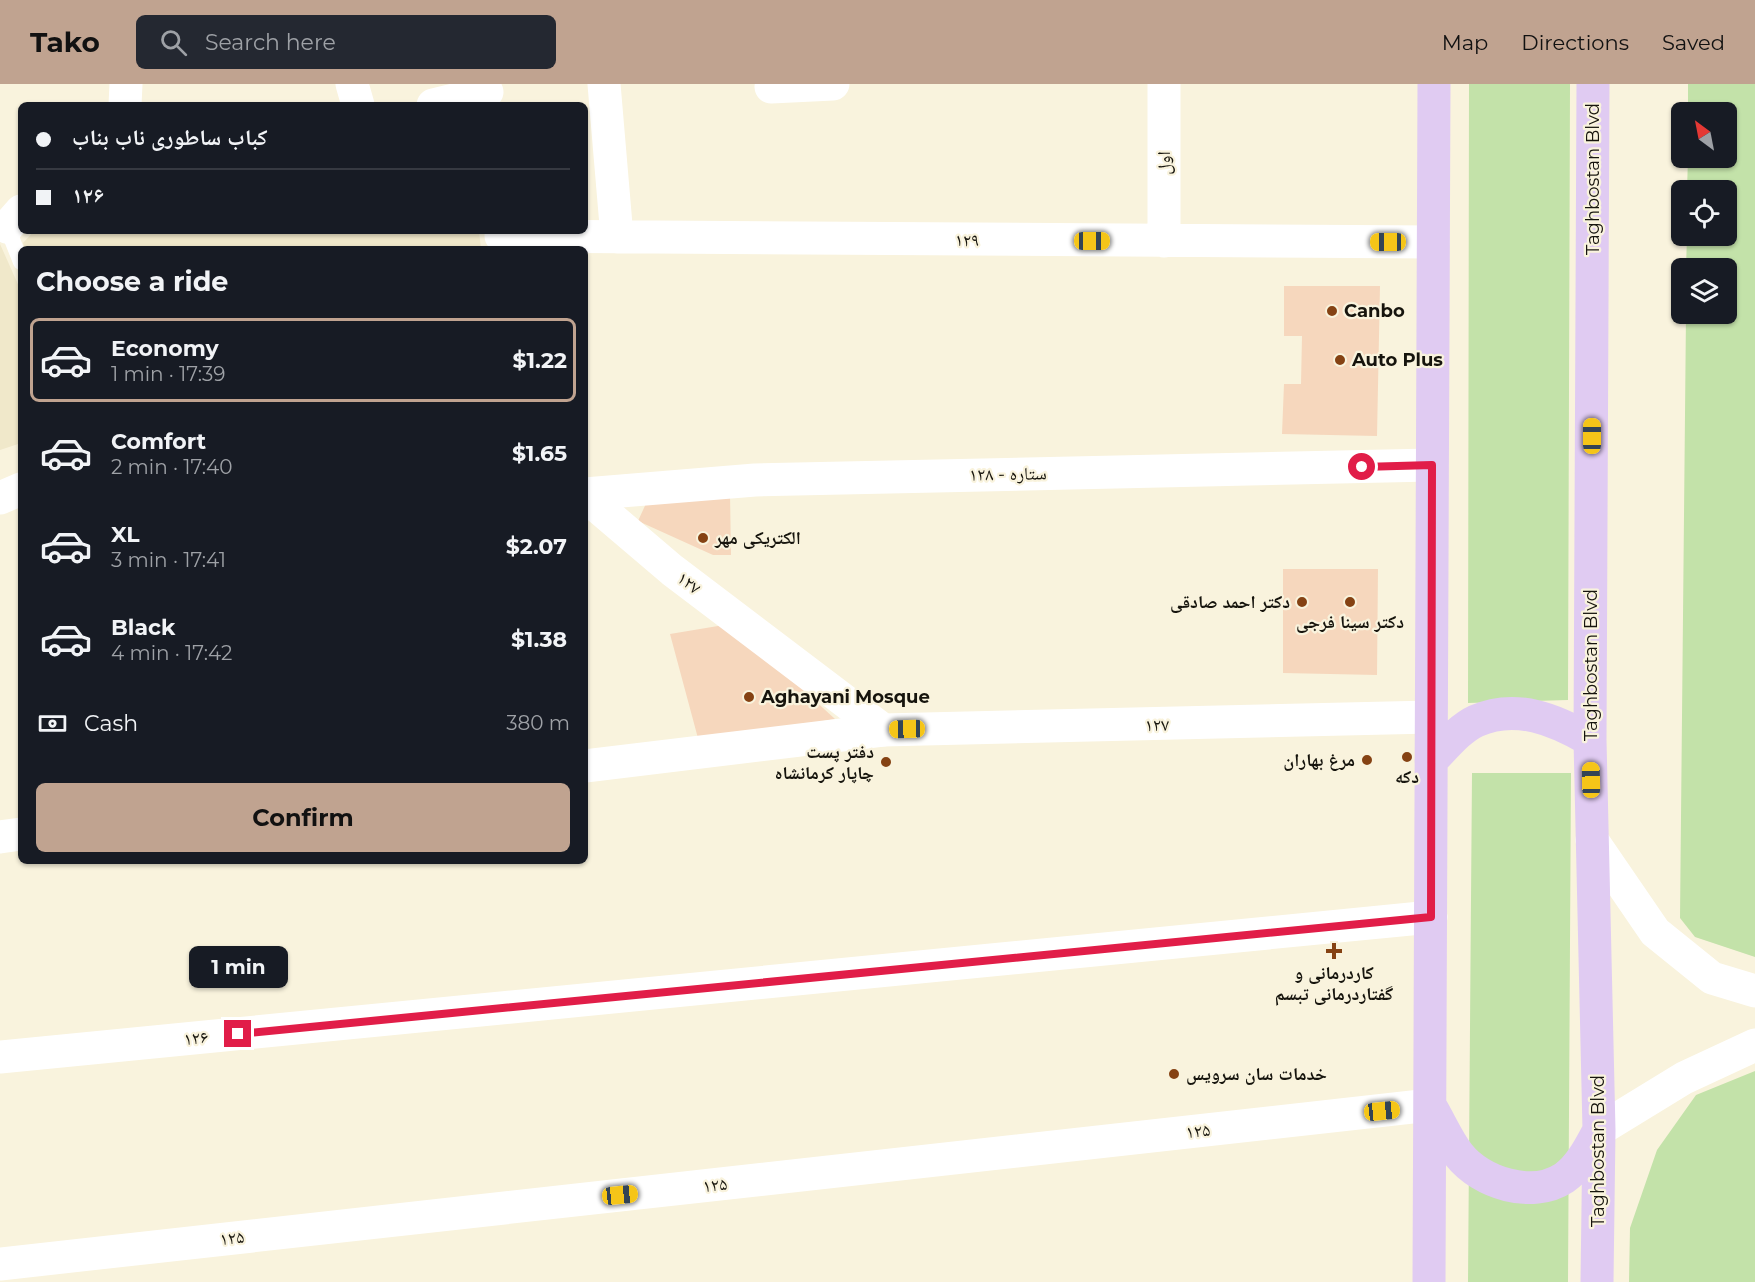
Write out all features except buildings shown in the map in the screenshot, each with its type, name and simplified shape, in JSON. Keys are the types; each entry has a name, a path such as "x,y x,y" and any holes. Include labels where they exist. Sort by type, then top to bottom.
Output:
{"main road":[{"path":"1429,1282 1434,84"},
{"name":"Taghbostan Blvd","path":"1593,84 1590,740 1599,1130 1597,1282"},
{"path":"1431,761 1458,734 1476,721 1505,714 1538,715 1563,724 1590,740"},
{"path":"1430,1105 1459,1156 1480,1174 1516,1188 1539,1187 1563,1178 1583,1158 1599,1130"}],"street":[{"path":"125,102 126,84"},
{"path":"352,84 357,102"},
{"path":"604,84 617,237"},
{"path":"771,87 833,84"},
{"name":"اول","path":"1164,84 1164,241"},
{"path":"448,102 488,94"},
{"name":"۱۲۹","path":"501,239 617,237 1433,242"},
{"name":"۱۲۸ - ستاره","path":"588,495 756,480 1432,465"},
{"path":"0,498 18,490"},
{"name":"۱۲۷","path":"588,498 672,570 883,730"},
{"name":"۱۲۷","path":"588,766 883,730 1431,717"},
{"path":"0,837 18,834"},
{"path":"1592,840 1655,932 1712,978 1755,991"},
{"name":"۱۲۶","path":"0,1057 1431,917"},
{"path":"1599,1130 1684,1078 1755,1045"},
{"name":"۱۲۵","path":"0,1264 1430,1105"}],"lane":[{"path":"14,219 18,246"}],"shaded area":[{"path":"31,234 479,234 481,246 24,246 23,243"},
{"path":"0,244 18,284 18,444 0,450"}],"green space":[{"path":"1469,84 1570,84 1568,700 1468,703"},
{"path":"1688,84 1755,84 1755,957 1695,937 1680,918 1686,324 1737,324 1737,258 1686,258 1687,246 1737,246 1737,180 1687,180 1688,168 1737,168 1737,102 1688,102"},
{"path":"1472,773 1571,773 1568,1282 1468,1282"},
{"path":"1755,1071 1755,1282 1629,1282 1630,1228 1657,1150 1696,1095"}],"place":[{"name":"Canbo","path":"1332,311"},
{"name":"Auto Plus","path":"1340,360"},
{"name":"الکتریکی مهر","path":"703,538"},
{"name":"دکتر احمد صادقی","path":"1302,602"},
{"name":"دکتر سینا فرجی","path":"1350,602"},
{"name":"Aghayani Mosque","path":"749,697"},
{"name":"دکه","path":"1407,757"},
{"name":"مرغ بهاران","path":"1367,760"},
{"name":"دفتر پست چاپار کرمانشاه","path":"886,762"},
{"name":"کاردرمانی و گفتاردرمانی تبسم","path":"1334,951"},
{"name":"خدمات سان سرویس","path":"1174,1074"}],"route":[{"path":"238,1034 1431,917 1432,465 1362,467"}]}
